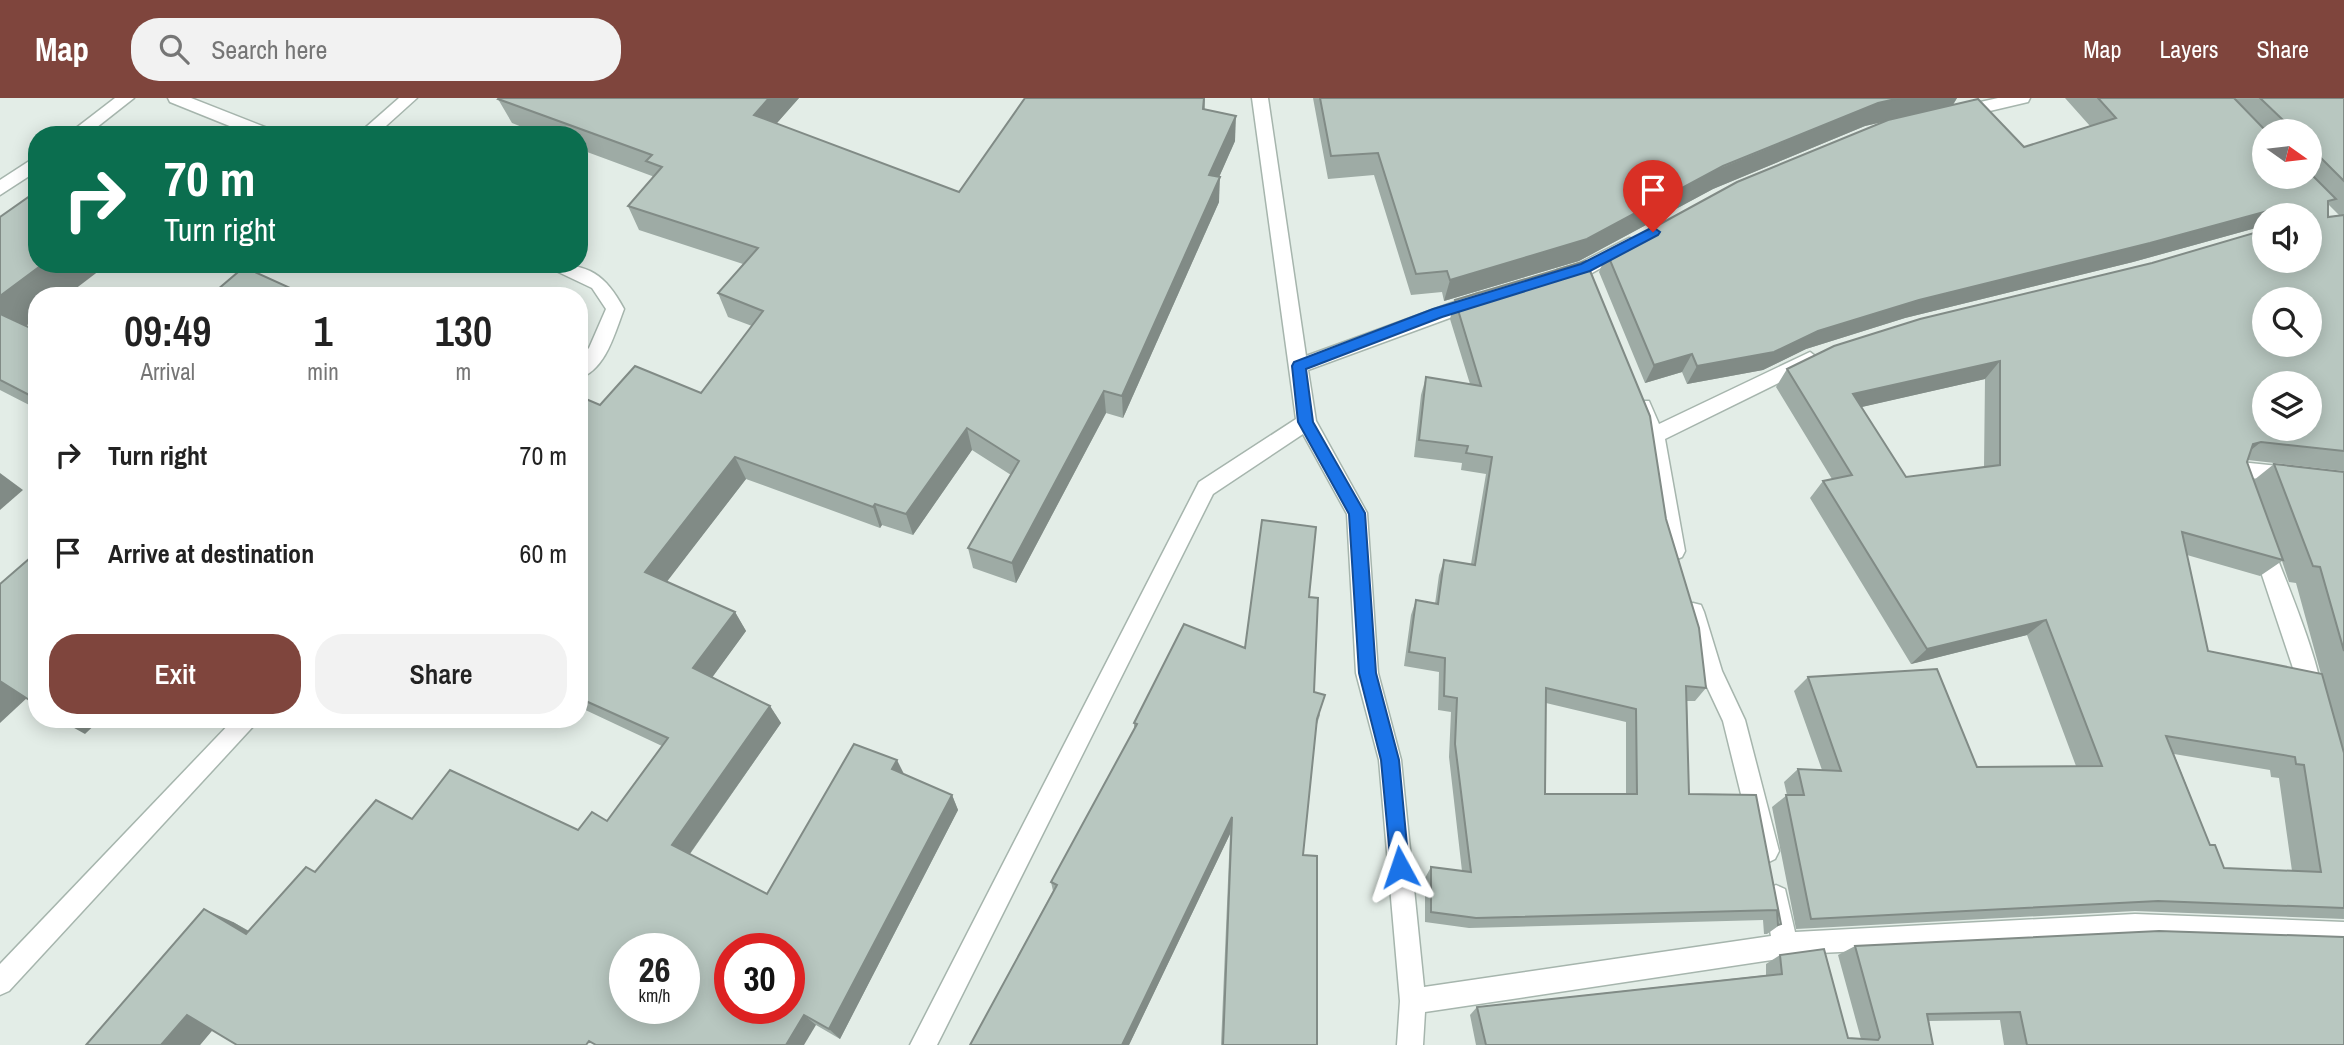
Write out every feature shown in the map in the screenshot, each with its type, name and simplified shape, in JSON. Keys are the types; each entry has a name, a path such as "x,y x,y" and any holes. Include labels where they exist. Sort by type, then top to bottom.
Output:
{"street":[{"path":"87,126 126,98"},
{"path":"176,98 246,126"},
{"path":"376,126 409,98"},
{"path":"1260,98 1306,422 1357,513 1367,673 1390,760 1413,1001 1410,1045"},
{"path":"1947,115 2022,98"},
{"path":"0,189 28,169"},
{"path":"1549,279 1586,268 1647,235"},
{"path":"1586,268 1596,293"},
{"path":"577,273 598,283 615,309 597,352 588,362"},
{"path":"1299,366 1437,313 1499,294"},
{"path":"1654,435 1827,353"},
{"path":"1633,383 1654,435 1669,534 1680,569"},
{"path":"923,1045 1206,488 1306,422"},
{"path":"2319,719 2301,652 2239,478 2240,470 2344,481"},
{"path":"1687,592 1710,672 1734,720 1761,819 1785,948"},
{"path":"0,982 240,728"},
{"path":"1413,1001 1819,941 2135,926 2344,934"},
{"path":"1819,941 1826,967"}],"building":[{"path":"769,98 754,115 959,192 1025,98 1204,98 1203,109 1236,116 1209,175 1220,177 1122,396 1104,391 1012,563 968,548 1019,461 967,428 906,514 875,504 873,507 735,457 645,572 735,612 693,668 770,706 672,845 767,894 854,744 897,760 892,769 952,795 829,1029 805,1016 805,933 714,933 714,1024 799,1024 786,1045 596,1045 589,1041 586,1045 237,1045 187,1015 161,1045 86,1045 204,909 246,934 306,867 315,872 376,800 412,819 450,770 578,830 592,812 607,821 668,738 588,702 588,400 600,405 635,366 701,393 763,311 718,293 758,248 628,206 662,167 646,161 652,155 588,132 588,126 572,126 498,99"},
{"path":"1320,98 1900,98 1878,103 1723,166 1587,239 1450,280 1447,271 1416,274 1378,153 1331,156"},
{"path":"2098,98 2234,98 2254,119 2252,119 2252,189 2322,189 2322,185 2336,199 2328,201 2328,217 2344,215 2344,451 2261,442 2253,444 2247,462 2283,560 2182,532 2208,651 2322,674 2344,753 2344,908 2158,901 1811,919 1786,795 1804,795 1798,769 1841,771 1808,677 1937,669 1977,767 2102,766 2046,620 1927,649 1823,481 1852,475 1787,369 1834,346 1920,319 2152,263 2252,234 2252,273 2322,273 2322,203 2252,203 2252,215 1919,300 1818,331 1774,352 1697,366 1692,354 1654,365 1607,253 1737,182 1888,120 1978,99 2024,147 2116,118","holes":["2000,361 2000,465 1906,477 1853,394","2166,736 2295,757 2296,764 2304,765 2321,872 2224,868 2215,845 2210,845"]},
{"path":"2260,98 2344,98 2344,181 2322,159 2322,119 2282,119"},
{"path":"28,197 28,273 31,273 0,296 0,217"},
{"path":"1586,261 1650,416 1666,519 1699,628 1706,688 1686,686 1689,794 1756,795 1781,924 1778,925 1777,910 1476,918 1431,912 1431,867 1471,872 1455,744 1457,698 1444,696 1445,658 1409,652 1416,600 1438,604 1444,560 1475,565 1492,457 1466,453 1468,446 1419,440 1426,377 1481,386 1455,300","holes":["1546,688 1636,709 1637,794 1545,794"]},
{"path":"237,273 257,273 288,287 221,287"},
{"path":"0,314 28,327 28,394 0,380"},
{"path":"2274,464 2344,472 2344,651 2320,567 2313,566"},
{"path":"1262,520 1316,527 1309,597 1318,598 1314,692 1325,695 1317,719 1303,855 1317,856 1317,1045 1223,1045 1232,817 1122,1045 970,1045 1057,885 1051,882 1137,724 1134,723 1184,624 1245,648"},
{"path":"28,560 28,699 0,681 0,584"},
{"path":"2159,931 2344,937 2344,1045 2027,1045 2020,1012 1927,1014 1933,1045 1486,1045 1477,1007 1782,974 1780,955 1824,949 1848,1038 1878,1040 1880,1037 1855,946"}],"route":[{"path":"1400,867 1390,760 1367,673 1357,513 1306,422 1299,366 1437,313 1586,268 1653,232"}]}
